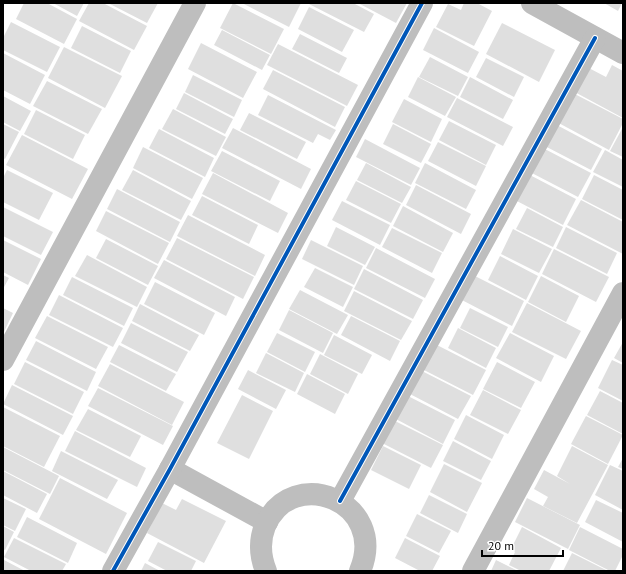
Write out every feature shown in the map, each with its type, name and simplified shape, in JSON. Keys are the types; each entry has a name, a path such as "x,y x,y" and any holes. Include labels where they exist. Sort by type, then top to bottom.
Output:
{"street":[{"path":"3,360 195,3"},
{"path":"113,571 170,469 422,3"},
{"path":"532,3 623,53"},
{"path":"340,502 595,38"},
{"path":"473,571 623,293"},
{"path":"170,469 267,522"},
{"path":"266,571 262,563 260,542 267,522 274,512 293,498 317,494 340,502 350,509 358,520 364,532 366,545 365,558 361,571"}],"building":[{"path":"24,3 47,3 77,19 64,44 16,19"},
{"path":"53,3 84,3 77,16"},
{"path":"89,3 103,3 147,26 134,50 79,21"},
{"path":"108,3 158,3 147,23"},
{"path":"233,3 284,29 271,54 220,28"},
{"path":"242,3 301,3 289,27"},
{"path":"307,3 353,3 374,14 364,32"},
{"path":"358,3 407,3 396,23"},
{"path":"464,3 477,3 492,11 474,46 436,27 448,4 461,10"},
{"path":"604,3 622,3 618,11"},
{"path":"309,7 354,30 342,52 298,29"},
{"path":"11,22 60,47 47,72 3,50 3,38"},
{"path":"502,23 555,50 539,82 486,54"},
{"path":"82,26 131,51 120,73 71,48"},
{"path":"434,28 479,52 468,73 423,50"},
{"path":"222,30 270,55 262,70 214,45"},
{"path":"300,34 347,58 339,73 292,49"},
{"path":"201,43 257,72 243,98 188,69"},
{"path":"278,44 358,85 347,106 267,65"},
{"path":"64,47 122,76 105,108 48,78"},
{"path":"3,53 45,75 30,104 3,90"},
{"path":"430,57 468,77 458,96 419,77"},
{"path":"486,58 524,77 514,97 476,77"},
{"path":"612,65 623,71 623,118 571,90 585,66 606,77"},
{"path":"273,70 345,107 335,127 263,89"},
{"path":"193,75 242,100 234,117 185,92"},
{"path":"418,77 456,97 445,116 408,97"},
{"path":"470,77 513,100 503,119 460,97"},
{"path":"47,81 102,109 88,134 33,106"},
{"path":"569,91 623,119 623,123 609,150 553,120"},
{"path":"184,93 233,119 225,134 176,109"},
{"path":"268,95 336,130 330,140 318,134 313,143 258,115"},
{"path":"3,96 31,111 20,131 3,122"},
{"path":"457,98 513,127 503,146 447,117"},
{"path":"404,99 442,119 431,142 392,122"},
{"path":"173,109 226,137 216,156 162,129"},
{"path":"36,110 85,135 73,159 24,134"},
{"path":"249,113 306,142 297,159 240,130"},
{"path":"449,121 496,145 486,165 439,140"},
{"path":"553,123 602,149 591,170 541,144"},
{"path":"3,124 19,132 5,159 3,158"},
{"path":"393,124 431,144 421,163 383,144"},
{"path":"623,127 623,157 610,151"},
{"path":"233,128 311,169 301,189 222,148"},
{"path":"159,129 214,158 205,177 149,148"},
{"path":"22,135 88,169 72,199 6,165"},
{"path":"365,139 420,168 411,185 356,157"},
{"path":"438,142 486,166 476,186 428,161"},
{"path":"539,146 591,173 578,197 526,170"},
{"path":"143,147 203,178 192,199 133,168"},
{"path":"605,150 623,160 623,187 593,172"},
{"path":"222,151 280,181 270,201 211,171"},
{"path":"366,163 411,187 402,203 357,180"},
{"path":"425,163 476,190 466,209 415,183"},
{"path":"7,170 53,193 39,220 3,202 3,178"},
{"path":"133,170 191,201 181,220 122,190"},
{"path":"213,173 288,213 278,233 202,194"},
{"path":"526,173 576,199 563,225 513,199"},
{"path":"594,175 623,190 623,220 582,199"},
{"path":"356,181 401,204 391,223 346,200"},
{"path":"416,185 471,214 461,234 406,205"},
{"path":"117,189 180,222 170,242 107,209"},
{"path":"202,196 258,225 249,244 192,215"},
{"path":"581,200 623,222 623,254 567,225"},
{"path":"342,201 390,225 380,245 332,220"},
{"path":"403,206 453,233 443,252 393,226"},
{"path":"3,207 53,232 41,255 3,236"},
{"path":"527,208 563,227 553,247 516,229"},
{"path":"106,211 169,243 158,264 96,231"},
{"path":"188,215 265,255 255,276 177,236"},
{"path":"336,227 375,247 365,265 327,246"},
{"path":"566,227 617,253 607,274 556,248"},
{"path":"392,228 442,253 432,273 382,247"},
{"path":"513,229 552,249 539,273 501,254"},
{"path":"177,238 254,277 243,299 166,259"},
{"path":"106,239 158,266 148,285 96,258"},
{"path":"3,240 41,259 28,285 3,272"},
{"path":"311,240 363,266 354,285 302,259"},
{"path":"376,248 435,279 425,298 366,268"},
{"path":"554,249 609,277 596,302 542,274"},
{"path":"87,255 147,287 137,307 75,276"},
{"path":"500,256 538,276 526,300 488,280"},
{"path":"164,260 235,297 226,316 154,278"},
{"path":"315,268 353,287 343,307 304,287"},
{"path":"364,269 423,300 413,319 354,289"},
{"path":"471,274 524,301 512,326 458,298"},
{"path":"3,275 9,278 3,289"},
{"path":"541,276 579,296 566,322 528,302"},
{"path":"72,277 133,308 124,326 63,295"},
{"path":"155,282 215,313 204,335 144,304"},
{"path":"300,290 348,315 337,334 289,309"},
{"path":"354,291 412,321 401,340 344,311"},
{"path":"59,295 123,328 113,347 49,315"},
{"path":"527,303 581,331 566,359 512,332"},
{"path":"140,304 199,335 190,351 132,321"},
{"path":"3,308 13,313 3,334"},
{"path":"470,308 508,327 498,347 460,328"},
{"path":"289,310 333,333 323,353 279,330"},
{"path":"47,316 108,347 96,369 35,338"},
{"path":"351,316 400,341 390,361 341,335"},
{"path":"131,323 188,352 177,372 121,343"},
{"path":"458,328 496,348 486,368 448,348"},
{"path":"277,333 315,352 305,372 267,352"},
{"path":"510,333 554,356 541,382 496,358"},
{"path":"334,335 372,355 362,374 324,355"},
{"path":"36,341 96,372 87,391 26,360"},
{"path":"623,342 623,363 614,358"},
{"path":"433,343 486,370 473,395 420,368"},
{"path":"119,345 176,374 166,391 110,362"},
{"path":"266,353 304,373 295,392 256,373"},
{"path":"320,354 358,374 348,394 310,374"},
{"path":"612,360 623,365 623,401 598,388"},
{"path":"25,362 84,392 73,414 14,384"},
{"path":"497,362 535,382 521,408 483,389"},
{"path":"110,364 184,402 172,425 98,386"},
{"path":"248,370 286,390 276,409 238,389"},
{"path":"420,370 471,396 458,419 408,393"},
{"path":"307,374 345,394 335,414 297,394"},
{"path":"12,385 73,416 63,435 3,404"},
{"path":"98,388 173,426 163,445 88,406"},
{"path":"483,390 521,410 508,434 470,415"},
{"path":"600,391 623,403 623,434 587,415"},
{"path":"242,395 273,411 249,459 217,443"},
{"path":"406,395 455,420 443,444 394,418"},
{"path":"3,407 60,436 44,467 3,446"},
{"path":"88,409 141,436 130,457 76,430"},
{"path":"466,415 504,435 492,459 454,439"},
{"path":"586,416 623,435 608,464 571,444"},
{"path":"391,419 443,445 431,468 380,442"},
{"path":"75,431 146,468 137,487 65,451"},
{"path":"453,441 491,461 481,480 443,461"},
{"path":"383,446 421,465 409,489 371,470"},
{"path":"572,446 608,465 577,523 543,506 548,497 534,489 544,470 570,484 557,476"},
{"path":"3,447 59,476 50,494 3,470"},
{"path":"61,451 118,480 107,499 52,471"},
{"path":"623,458 623,469 618,467"},
{"path":"444,464 482,483 467,512 430,492"},
{"path":"610,465 623,471 623,510 595,495"},
{"path":"3,471 47,494 37,513 3,495"},
{"path":"60,478 127,513 106,554 39,519"},
{"path":"429,495 467,514 458,533 420,513"},
{"path":"3,498 26,509 15,531 3,525"},
{"path":"527,498 580,525 568,549 515,522"},
{"path":"182,499 226,521 204,563 147,533 162,503 176,510"},
{"path":"596,500 623,513 623,542 585,522"},
{"path":"417,514 451,531 439,553 406,536"},
{"path":"27,517 77,543 68,563 17,537"},
{"path":"3,526 14,532 5,550 3,549"},
{"path":"522,527 561,548 549,571 521,571 509,565 515,552 511,549"},
{"path":"580,527 623,549 623,555 615,571 610,571 569,550"},
{"path":"14,538 66,564 62,571 31,571 4,557"},
{"path":"405,538 440,556 432,571 420,571 395,558"},
{"path":"158,542 196,561 191,571 167,571 148,561"},
{"path":"572,553 608,571 563,571"},
{"path":"4,560 25,571 3,571"},
{"path":"496,560 518,571 491,571"},
{"path":"145,563 160,571 141,571"}],"cycle path":[{"path":"113,571 170,469 422,3"},
{"path":"340,501 595,38"}]}
